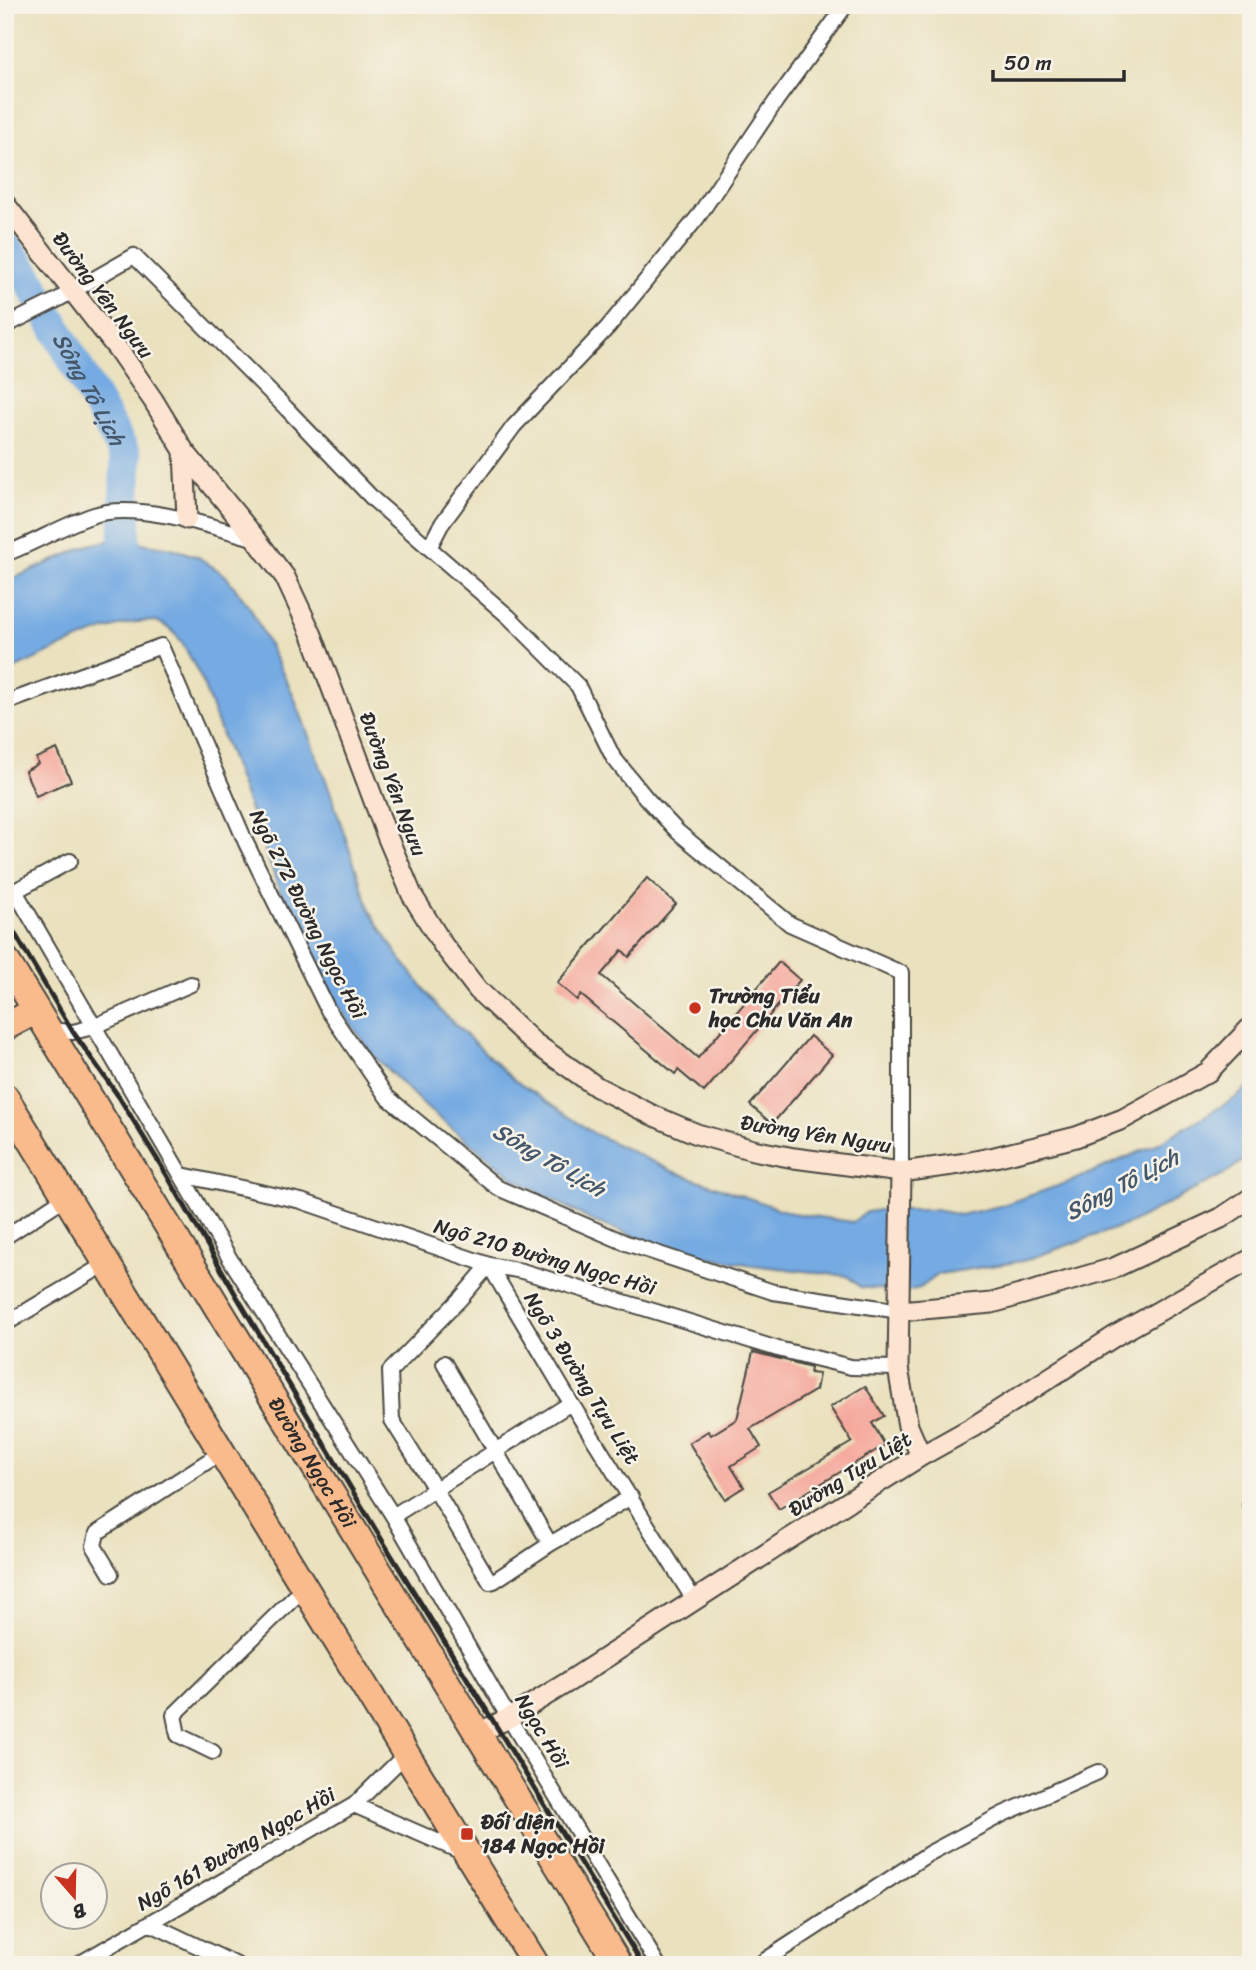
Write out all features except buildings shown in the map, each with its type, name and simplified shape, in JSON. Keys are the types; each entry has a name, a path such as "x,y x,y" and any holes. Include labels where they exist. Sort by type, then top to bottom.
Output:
{"highway":[{"name":"Đường Ngọc Hồi","path":"5,959 620,1965"},
{"path":"5,1027 41,1020"},
{"path":"5,1097 536,1965"}],"street":[{"path":"429,548 442,525 514,426 608,327 697,218 776,101 846,5"},
{"name":"Đường Yên Ngưu","path":"5,204 65,296 133,372 184,451 285,577 312,635 387,836 412,895 443,946 478,990 533,1042 597,1087 697,1134 753,1150 901,1181 960,1164 1076,1137 1123,1119 1208,1072 1251,1027"},
{"path":"6,326 134,256 374,500 509,617 578,686 613,757 678,832 790,924 901,973 898,1368 908,1426 921,1456"},
{"path":"184,451 187,519"},
{"path":"5,554 95,514 126,511 187,519 256,539"},
{"name":"Ngõ 272 Đường Ngọc Hồi","path":"5,703 161,646 246,843 328,1010 387,1097 498,1188 626,1243 773,1292 900,1303"},
{"name":"Ngọc Hồi","path":"70,861 15,891 230,1259 393,1516 509,1718 659,1965"},
{"path":"41,1020 73,1032 93,1027 191,984"},
{"name":"Ngõ 210 Đường Ngọc Hồi","path":"183,1175 301,1201 489,1265 522,1271 778,1349 851,1367 898,1368"},
{"path":"5,1237 66,1196"},
{"path":"900,1303 992,1303 1114,1268 1221,1218 1251,1198"},
{"name":"Đường Tựu Liệt","path":"478,1733 509,1718 1115,1336 1251,1259"},
{"path":"5,1324 107,1263"},
{"path":"489,1265 390,1371 392,1420 490,1582 631,1497"},
{"name":"Ngõ 3 Đường Tựu Liệt","path":"489,1265 694,1600"},
{"path":"444,1363 550,1544"},
{"path":"393,1516 571,1403"},
{"path":"111,1574 94,1546 97,1534 222,1452"},
{"path":"213,1752 178,1735 174,1715 305,1587"},
{"name":"Ngõ 161 Đường Ngọc Hồi","path":"77,1965 354,1805 406,1754"},
{"path":"758,1965 928,1854 1003,1814 1098,1772"},
{"path":"354,1805 461,1852 481,1874"},
{"path":"149,1923 237,1965"}],"water":[{"path":"116,539 172,548 198,557 225,575 251,609 292,692 330,791 370,911 397,954 442,1012 514,1080 595,1134 672,1171 791,1213 853,1222 867,1212 880,1210 936,1210 960,1215 1000,1206 1072,1181 1155,1145 1237,1097 1251,1084 1251,1154 1228,1172 1131,1223 1023,1261 939,1274 920,1288 901,1292 860,1287 847,1276 752,1265 678,1251 592,1221 515,1179 428,1109 373,1055 326,994 298,939 200,676 184,647 169,628 148,621 129,623 61,647 5,673 5,582 89,545"}],"waterway":[{"name":"Sông Tô Lịch","path":"5,246 26,274 126,456 124,581"}],"railway":[{"path":"5,917 73,1032 119,1097 168,1177 374,1527 643,1965"}],"place":[{"name":"Trường Tiểu học Chu Văn An","path":"695,1008"},
{"name":"Đối diện 184 Ngọc Hồi","path":"467,1834"}]}
